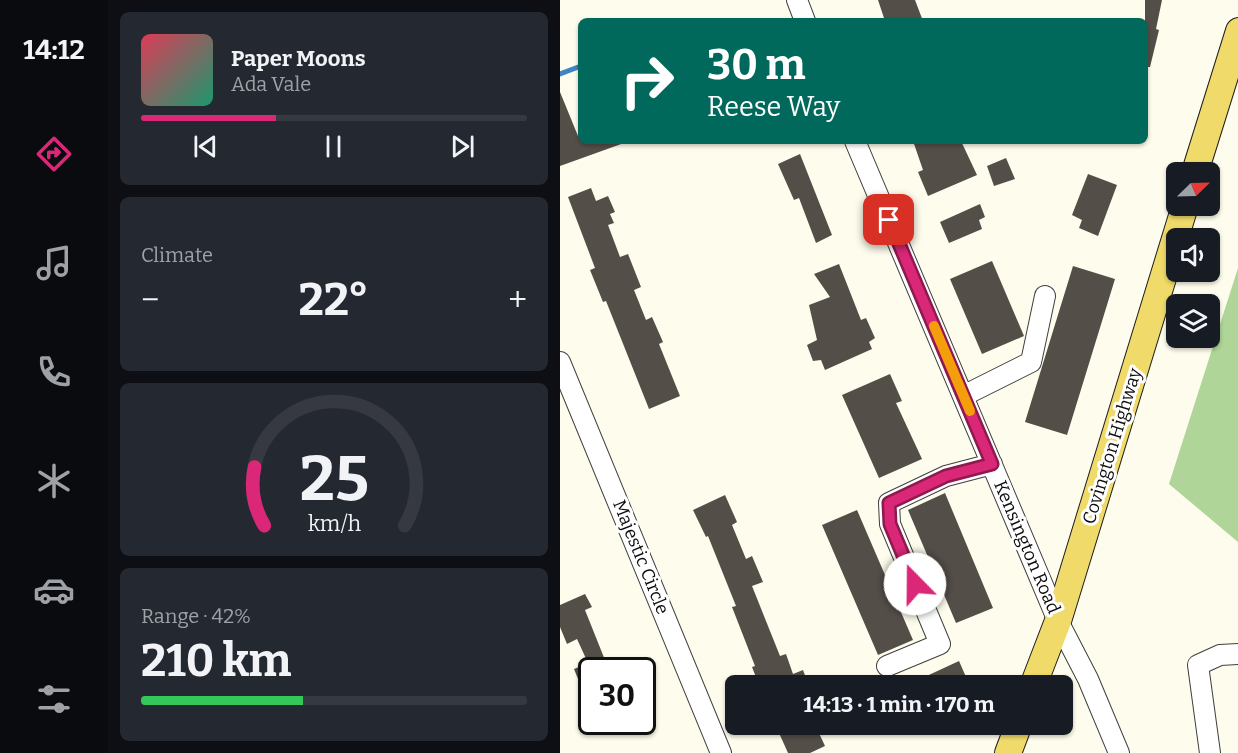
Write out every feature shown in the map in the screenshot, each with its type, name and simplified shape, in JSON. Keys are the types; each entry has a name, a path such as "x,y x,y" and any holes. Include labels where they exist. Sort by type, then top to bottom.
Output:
{"main road":[{"path":"1198,162 1238,31"},
{"name":"Covington Highway","path":"1037,675 1058,621 1182,216"},
{"path":"1008,753 1015,735"}],"street":[{"path":"797,0 804,18"},
{"name":"Kensington Road","path":"856,144 1058,621 1088,679 1119,753"},
{"path":"963,396 1031,362 1045,296"},
{"name":"Majestic Circle","path":"560,362 721,753"},
{"path":"887,666 940,644 890,524 889,503 946,476 992,464"},
{"path":"1210,753 1198,665 1220,655 1238,654"}],"green space":[{"path":"1238,268 1238,542 1169,484 1212,348 1220,348 1220,324"}],"building":[{"path":"878,0 915,0 922,18 884,18"},
{"path":"1145,0 1162,0 1156,29 1159,30 1150,67 1148,67 1148,18 1145,18"},
{"path":"560,92 578,136 578,144 621,144 560,166"},
{"path":"914,144 962,144 977,175 928,196 918,172 923,170"},
{"path":"800,154 832,235 816,243 799,198 794,200 778,164"},
{"path":"1006,158 1015,179 994,186 987,166"},
{"path":"1088,174 1117,185 1098,236 1079,228 1082,220 1072,215"},
{"path":"591,188 596,201 608,196 615,212 610,214 614,223 608,225 620,257 628,254 641,287 634,290 646,320 652,317 663,342 659,344 680,396 649,409 606,301 603,302 590,270 595,268 568,197"},
{"path":"980,204 985,217 979,220 982,229 949,243 940,222"},
{"path":"992,261 1024,336 982,354 950,279"},
{"path":"839,264 861,320 866,318 875,338 869,342 872,349 825,370 821,360 813,361 807,345 817,340 809,305 830,297 814,274"},
{"path":"1073,266 1115,279 1067,435 1025,422"},
{"path":"890,374 902,401 896,403 922,459 879,478 842,395"},
{"path":"945,493 993,608 956,623 908,510"},
{"path":"725,495 737,522 732,525 746,559 752,556 763,582 752,586 780,656 786,654 793,674 803,670 805,675 755,675 752,667 755,666 732,607 736,606 708,536 706,537 693,510"},
{"path":"857,510 913,640 878,655 822,525"},
{"path":"585,594 592,607 585,610 604,657 585,657 577,639 567,644 560,627 560,605"},
{"path":"959,661 965,675 929,675"},
{"path":"578,667 578,679 574,669"},
{"path":"780,735 820,735 825,746 810,753 788,753"}],"waterway":[{"path":"560,74 578,67"}],"slow traffic":[{"path":"934,326 970,411"}],"route":[{"path":"889,220 992,464 946,476 889,503 890,524 915,584"}]}
